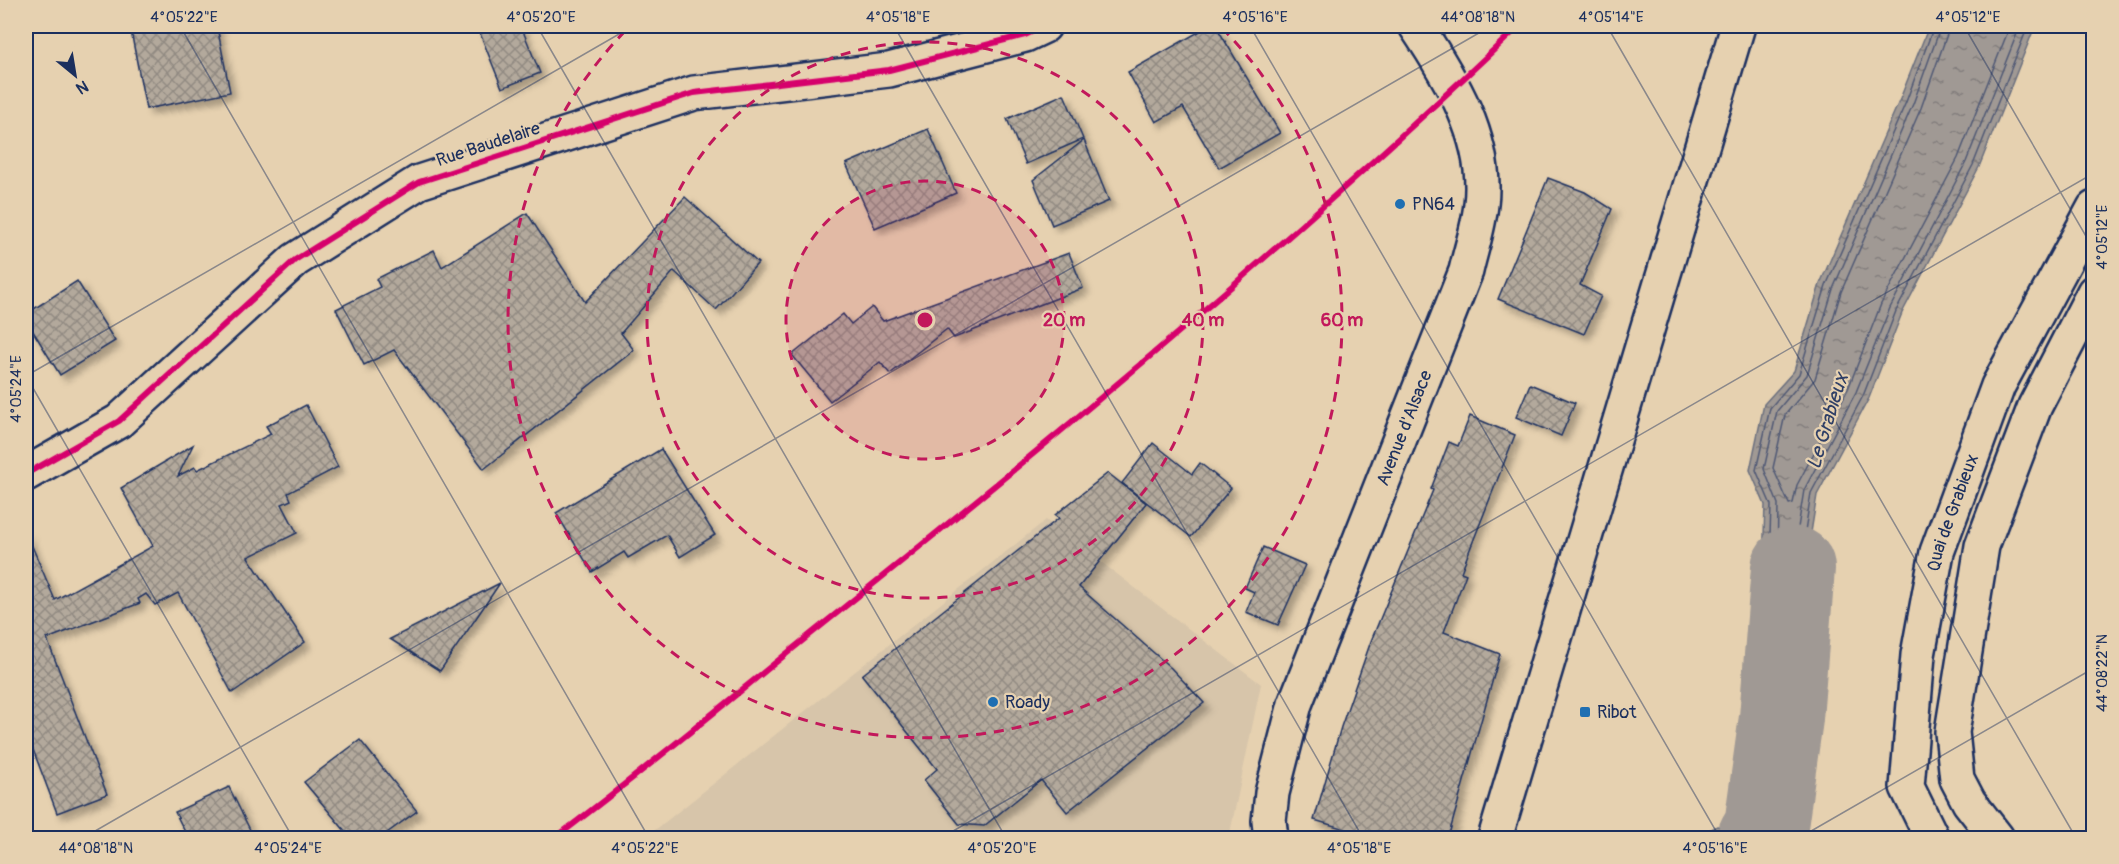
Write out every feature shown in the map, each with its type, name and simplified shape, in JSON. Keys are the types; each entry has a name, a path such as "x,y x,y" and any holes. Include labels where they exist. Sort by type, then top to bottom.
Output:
{"main road":[{"name":"Rue Baudelaire","path":"26,474 119,421 295,260 419,182 694,93 889,70 1024,35 1044,26"},
{"path":"1496,838 1738,26"},
{"name":"Avenue d'Alsace","path":"1271,838 1269,820 1272,794 1295,704 1466,272 1482,203 1479,146 1454,89 1423,29"},
{"name":"Quai de Grabieux","path":"1932,838 1907,787 1918,655 1937,552 1998,386 2094,208"},
{"name":"Quai de Grabieux","path":"1997,838 1970,802 1957,779 1952,732 1982,546 2035,406 2094,292"}],"shaded area":[{"path":"1046,520 1261,684 1229,838 645,838"}],"water":[{"path":"1929,26 2035,26 1979,167 1902,313 1869,398 1817,495 1793,645 1783,683 1775,653 1763,565 1765,505 1750,470 1764,404 1794,371 1820,284"},
{"path":"1717,826 1740,838 1694,838"},
{"path":"1763,831 1763,838 1740,838"}],"building":[{"path":"159,26 217,26 230,92 146,109 131,31"},
{"path":"477,26 521,26 540,73 502,88"},
{"path":"1209,26 1216,26 1280,133 1219,168 1183,107 1156,122 1128,72"},
{"path":"1064,94 1083,139 1026,164 1007,119"},
{"path":"928,129 956,193 875,228 846,164"},
{"path":"1084,140 1109,201 1052,225 1033,180"},
{"path":"1548,178 1585,192 1612,209 1580,285 1601,296 1584,334 1498,299"},
{"path":"685,197 758,263 716,310 674,271 621,333 634,350 484,469 394,350 364,365 336,309 380,287 376,279 434,250 442,267 527,213 585,302"},
{"path":"1069,253 1083,288 954,338 947,329 890,374 880,362 830,401 792,355 843,314 851,324 872,307 883,321"},
{"path":"77,281 115,341 60,375 26,320 26,314"},
{"path":"1530,384 1575,403 1561,436 1516,417"},
{"path":"306,405 338,467 288,493 291,500 282,504 297,533 248,557 305,642 232,693 178,593 155,605 146,594 138,599 140,603 47,639 107,794 57,813 26,731 26,532 55,600 153,546 121,488 193,445 178,476 195,467 197,470 271,434 266,426"},
{"path":"1470,416 1515,435 1461,572 1466,574 1444,632 1500,654 1448,838 1376,838 1314,820 1341,727 1371,641 1433,490 1431,489 1449,442 1458,446"},
{"path":"1153,443 1192,474 1200,463 1231,488 1191,537 1122,483"},
{"path":"661,449 715,535 680,557 667,535 628,558 624,552 592,572 556,513"},
{"path":"1108,473 1146,503 1079,587 1171,668 1204,703 1067,812 1041,780 984,826 959,824 924,780 937,769 862,675 1059,518 1055,515"},
{"path":"1263,547 1305,565 1278,625 1246,612 1254,592 1245,588"},
{"path":"500,583 440,671 390,639"},
{"path":"360,740 417,811 380,838 351,838 304,782"},
{"path":"229,787 254,838 188,838 175,812"}],"waterway":[{"name":"Le Grabieux","path":"1759,838 1766,826 1781,718 1793,568"}],"railway":[{"path":"555,838 697,727 1098,400 1354,179 1519,26"}],"cycle path":[{"path":"26,474 119,421 295,260 419,182 694,93 889,70 1025,35 1044,26"},
{"path":"555,838 697,727 1098,400 1354,179 1519,26"}],"place":[{"name":"PN64","path":"1400,204"},
{"name":"Roady","path":"993,702"},
{"name":"Ribot","path":"1585,712"}]}
